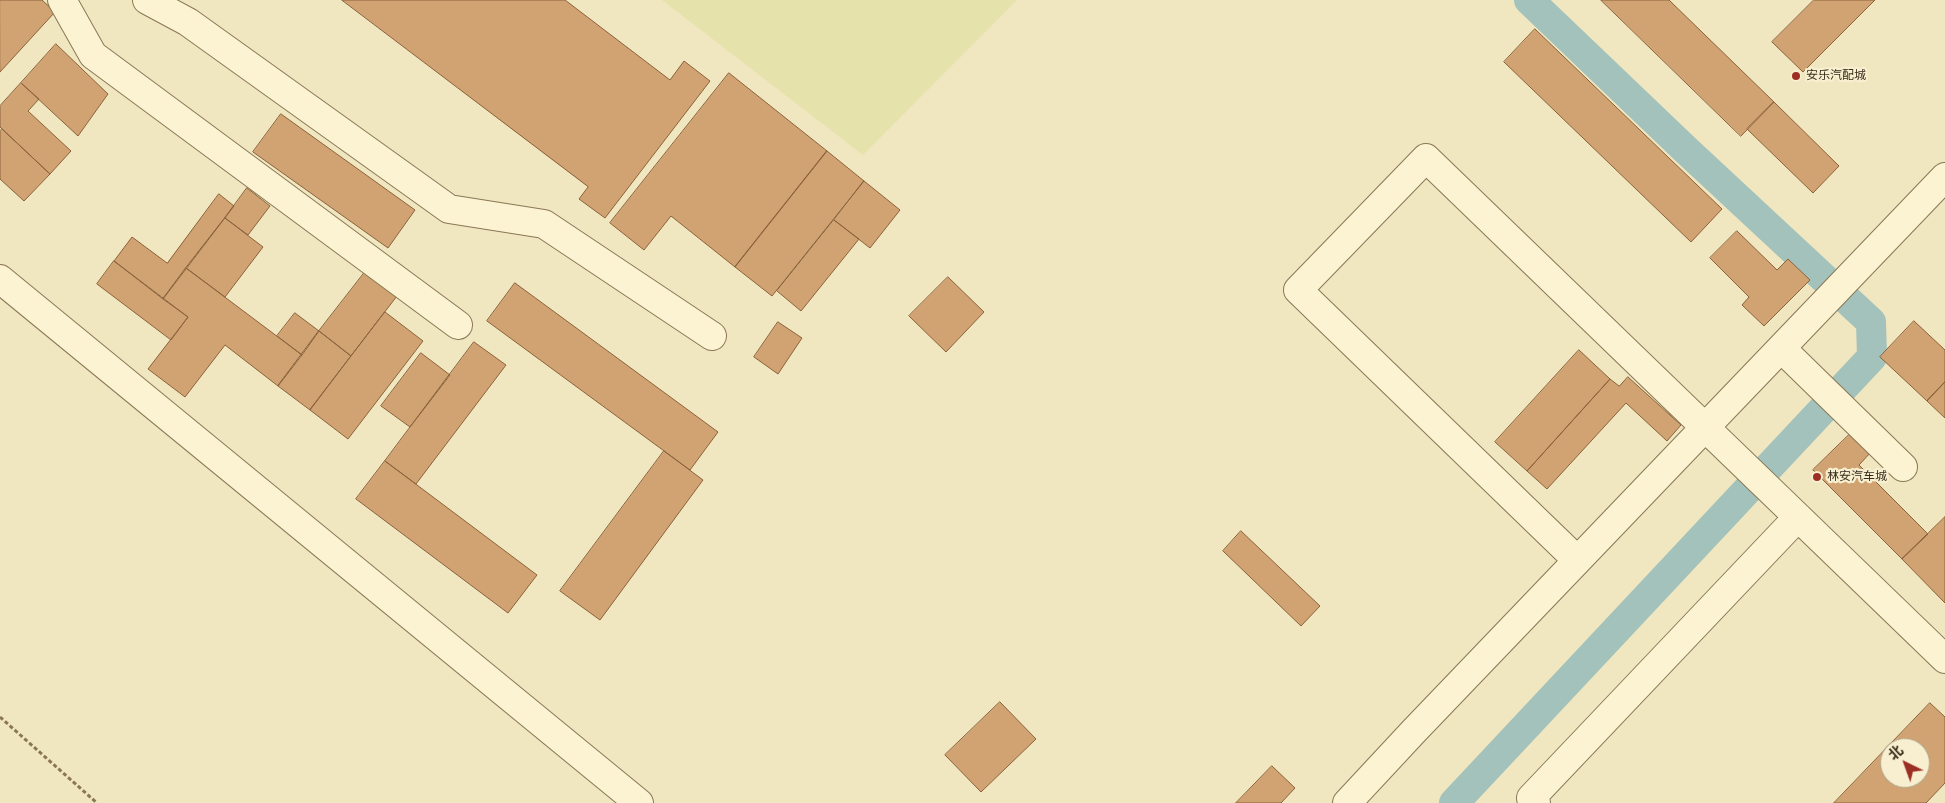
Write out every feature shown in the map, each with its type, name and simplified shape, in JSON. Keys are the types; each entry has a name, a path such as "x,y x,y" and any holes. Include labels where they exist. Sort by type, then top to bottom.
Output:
{"street":[{"path":"62,0 94,55 458,325"},
{"path":"147,0 188,22 449,210 544,224 712,336"},
{"path":"1577,560 1298,290 1426,158 1945,659"},
{"path":"1348,803 1577,560 1945,176"},
{"path":"0,279 639,803"},
{"path":"1781,348 1903,467"},
{"path":"1536,803 1531,798 1798,517"}],"path":[{"path":"0,717 97,803"}],"shaded area":[{"path":"662,0 1017,0 863,155"}],"building":[{"path":"0,0 42,0 55,12 0,72"},
{"path":"342,0 565,0 670,80 684,61 710,81 605,218 579,199 588,187"},
{"path":"1601,0 1669,0 1774,102 1741,136"},
{"path":"1814,0 1875,0 1803,72 1772,42"},
{"path":"1535,29 1722,209 1691,242 1504,62"},
{"path":"56,44 108,94 78,136 21,83"},
{"path":"729,73 827,151 735,267 671,216 644,250 610,223"},
{"path":"21,83 39,99 28,111 71,151 50,174 0,127 0,106"},
{"path":"1774,102 1839,166 1813,193 1747,129"},
{"path":"281,114 415,210 388,248 253,152"},
{"path":"2,129 50,174 24,201 0,179 0,131"},
{"path":"827,151 864,181 772,296 735,267"},
{"path":"864,181 900,210 870,248 834,220"},
{"path":"247,188 270,206 248,235 225,218"},
{"path":"219,194 234,206 163,299 114,261 132,237 167,263"},
{"path":"225,218 263,247 225,297 186,268"},
{"path":"834,220 859,239 801,311 777,291"},
{"path":"1737,231 1777,270 1788,259 1810,280 1764,326 1742,305 1749,297 1710,258"},
{"path":"114,261 188,317 171,340 97,284"},
{"path":"186,268 302,355 278,386 225,345 185,397 148,369 188,317 163,299"},
{"path":"365,272 397,296 351,356 319,331"},
{"path":"948,277 984,312 946,352 909,316"},
{"path":"515,283 718,432 690,470 487,321"},
{"path":"385,312 423,341 348,439 310,410"},
{"path":"295,313 319,331 302,355 277,336"},
{"path":"1914,321 1945,350 1945,382 1927,401 1880,357"},
{"path":"778,322 802,338 778,374 754,357"},
{"path":"319,331 351,356 310,410 278,386"},
{"path":"474,342 506,365 416,484 385,461"},
{"path":"1579,350 1610,379 1527,471 1495,442"},
{"path":"421,353 450,375 410,427 381,406"},
{"path":"1628,377 1681,425 1667,441 1626,403 1547,489 1527,471 1610,379 1619,386"},
{"path":"1945,382 1945,418 1927,401"},
{"path":"1851,433 1871,452 1859,465 1928,534 1902,559 1813,470"},
{"path":"664,451 703,480 600,620 560,591"},
{"path":"385,461 537,575 508,613 356,499"},
{"path":"1945,517 1945,603 1902,559"},
{"path":"1241,531 1320,606 1301,626 1223,551"},
{"path":"1000,702 1036,739 981,792 945,755"},
{"path":"1930,703 1945,717 1945,783 1926,803 1834,803 1880,755 1880,788 1930,788 1930,738 1896,738"},
{"path":"1272,766 1295,788 1281,803 1236,803"}],"waterway":[{"path":"1454,803 1872,357 1871,322 1686,150 1529,0"}],"place":[{"name":"安乐汽配城","path":"1796,76"},
{"name":"林安汽车城","path":"1817,477"}]}
